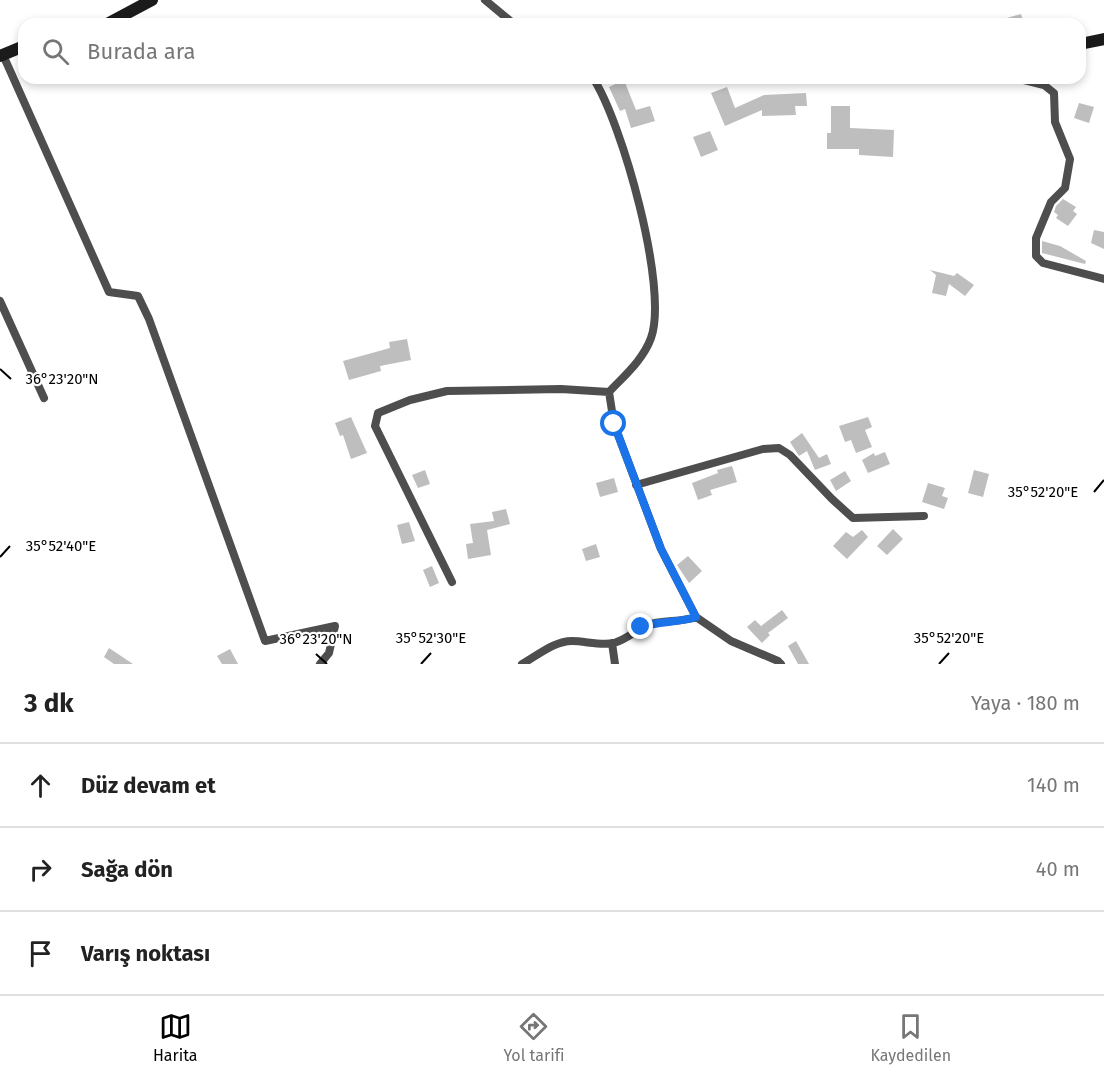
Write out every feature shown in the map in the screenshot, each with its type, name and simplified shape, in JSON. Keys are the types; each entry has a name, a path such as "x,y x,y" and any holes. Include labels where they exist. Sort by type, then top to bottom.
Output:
{"street":[{"path":"118,18 152,0"},
{"path":"485,0 507,18"},
{"path":"1086,43 1104,39"},
{"path":"18,49 2,56 109,292 138,296 149,319 265,641 334,626 329,652 320,664"},
{"path":"597,84 603,93 637,193 656,307 652,336 645,353 609,392"},
{"path":"1044,84 1054,93 1055,122 1070,159 1065,188 1051,202 1036,237 1036,256 1043,263 1104,279"},
{"path":"0,301 44,398"},
{"path":"452,582 375,426 378,414 410,400 447,390 561,388 609,392"},
{"path":"609,392 614,424 636,485 661,549 696,617 731,641 778,661 780,664"},
{"path":"636,485 763,449 779,448 790,455 853,518 924,516"},
{"path":"522,664 538,653 568,641 612,643 655,622 687,620 696,617"},
{"path":"612,643 615,664"}],"building":[{"path":"1021,14 1022,18 1007,18"},
{"path":"615,84 626,84 636,110 650,106 655,121 631,128 625,109 620,111 609,87"},
{"path":"727,87 735,108 764,95 806,93 807,106 795,106 796,115 762,116 762,110 725,126 711,93"},
{"path":"1079,103 1094,107 1089,123 1074,118"},
{"path":"831,106 850,106 850,128 894,130 893,157 859,155 859,149 827,149 827,133 831,133"},
{"path":"710,131 718,150 701,157 693,137"},
{"path":"1063,199 1076,207 1073,211 1077,214 1068,226 1056,218 1058,215 1054,212"},
{"path":"1094,230 1104,232 1104,249 1091,243"},
{"path":"1042,241 1060,246 1086,261 1085,264 1042,253"},
{"path":"930,270 954,276 957,273 974,285 965,296 949,284 946,296 932,293 936,275"},
{"path":"407,339 411,360 380,366 381,371 349,380 343,361 390,348 389,342"},
{"path":"351,417 367,453 351,459 343,435 340,436 335,423"},
{"path":"868,417 872,427 865,430 872,447 856,453 851,440 845,442 839,426"},
{"path":"802,433 819,458 827,454 831,464 815,470 807,451 799,456 790,442"},
{"path":"885,452 890,464 868,473 862,460 874,453 875,456"},
{"path":"732,466 737,482 710,490 712,495 698,500 692,483 718,473 717,470"},
{"path":"425,470 430,484 418,488 412,475"},
{"path":"974,470 989,474 983,497 968,493"},
{"path":"845,471 851,481 836,491 830,480"},
{"path":"614,478 618,492 600,497 596,483"},
{"path":"928,483 945,488 942,496 948,498 944,509 922,502"},
{"path":"506,509 510,524 487,530 491,555 468,559 466,544 473,543 470,524 494,521 492,512"},
{"path":"409,522 415,541 402,544 397,525"},
{"path":"893,529 903,539 887,555 877,546"},
{"path":"862,530 868,537 847,559 833,546 846,532 853,537"},
{"path":"596,544 600,557 586,561 582,549"},
{"path":"688,556 702,571 689,583 677,565"},
{"path":"432,566 439,583 430,587 423,570"},
{"path":"782,610 788,618 768,633 770,635 762,643 747,627 755,620 761,626"},
{"path":"796,641 809,664 798,664 788,646"},
{"path":"109,648 133,664 114,664 104,657"},
{"path":"230,649 238,664 222,664 217,656"}],"route":[{"path":"614,424 661,549 696,617 687,620 655,622 641,627"}]}
